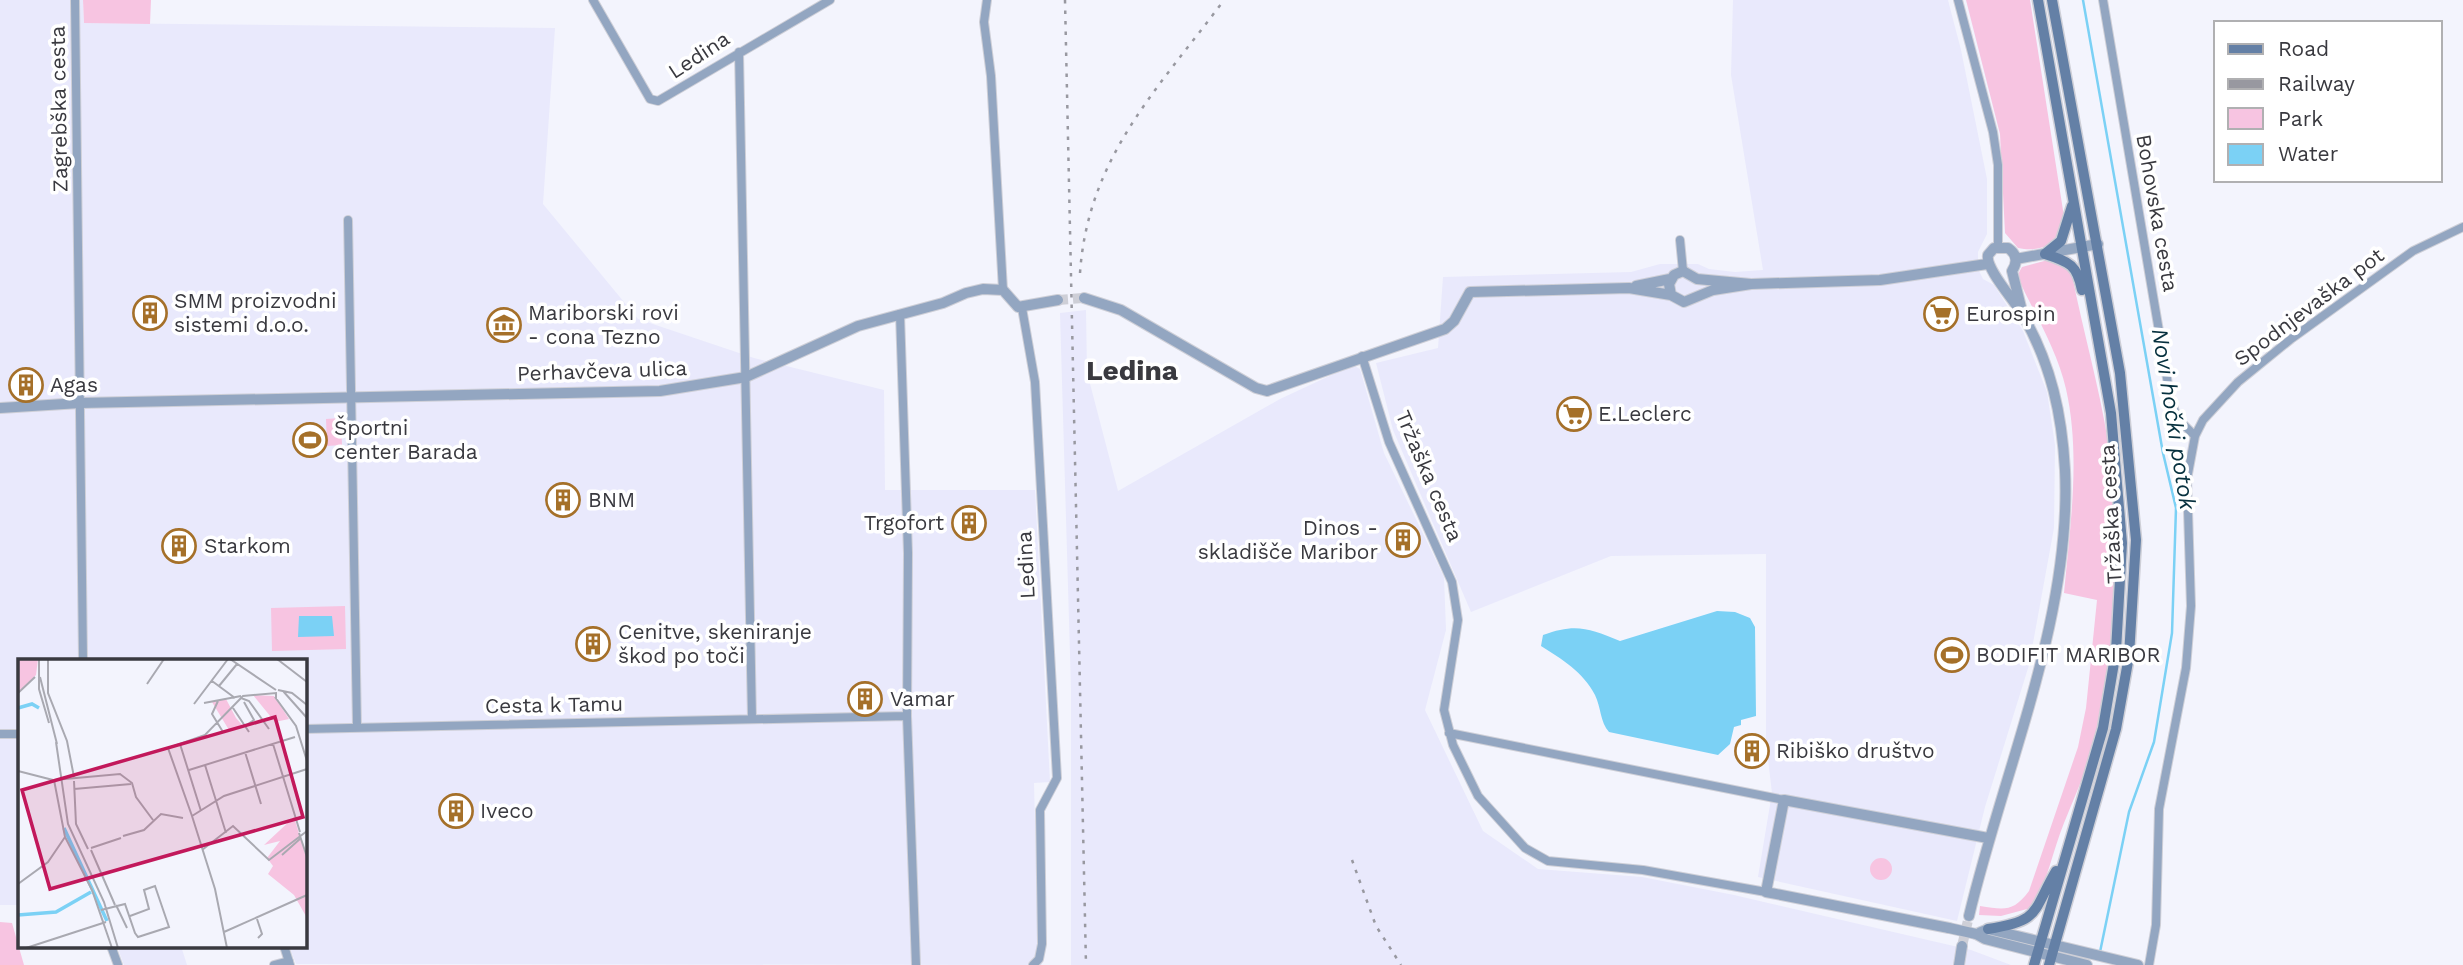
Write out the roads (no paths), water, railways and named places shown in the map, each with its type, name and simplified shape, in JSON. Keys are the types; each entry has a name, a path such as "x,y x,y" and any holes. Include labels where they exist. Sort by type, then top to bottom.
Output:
{"main road":[{"name":"Tržaška cesta","path":"2034,965 2103,728 2116,651 2122,543 2111,413 2038,0"},
{"name":"Tržaška cesta","path":"2051,960 2116,729 2129,656 2136,540 2120,373 2052,0"},
{"path":"2045,254 2061,241 2073,203"},
{"path":"2045,254 2069,263 2078,272 2085,304 2095,318"},
{"path":"1988,929 2015,925 2031,917 2063,859"}],"street":[{"name":"Zagrebška cesta","path":"75,0 80,403"},
{"name":"Ledina","path":"593,0 646,92 655,101 668,97 739,52 830,0"},
{"path":"986,0 984,22 991,76 1003,290 1012,303 1022,308 1058,300"},
{"path":"1958,0 1993,132 1998,165 1998,246"},
{"name":"Bohovska cesta","path":"2103,0 2170,396 2177,418 2195,436"},
{"path":"739,52 752,719"},
{"path":"348,220 357,727"},
{"name":"Spodnjevaška pot","path":"2195,436 2203,420 2238,382 2291,339 2413,251 2463,227"},
{"path":"1680,240 1683,271"},
{"path":"2016,259 2098,244"},
{"path":"2016,259 2008,247 1998,246 1988,255 1987,264 2023,315"},
{"path":"2016,259 2012,271 2023,315"},
{"path":"1683,271 1697,279 1751,284 1880,280 1987,264"},
{"path":"1629,288 1670,279 1683,271"},
{"path":"1997,275 2012,271"},
{"path":"1670,279 1671,295"},
{"path":"1696,295 1699,287 1697,279"},
{"path":"1084,298 1121,310 1262,390 1281,388 1362,356 1445,329 1454,321 1469,292 1629,288 1671,295 1684,302 1696,295 1751,284"},
{"name":"Perhavčeva ulica","path":"0,408 80,403 660,391 746,377 858,326 983,289 1003,290"},
{"name":"Ledina","path":"1022,308 1035,382 1056,778 1043,803 1040,817 1042,944 1040,959 1033,965"},
{"path":"900,314 908,552 907,716 916,965"},
{"name":"Tržaška cesta","path":"1969,916 1988,838 2049,628 2055,601 2063,517 2065,474 2058,406 2046,361 2023,315"},
{"name":"Tržaška cesta","path":"1362,356 1390,442 1448,569 1458,605 1455,648 1445,690 1444,710 1449,733 1478,796 1494,817 1534,856 1561,865 1643,870 1949,928 2037,952 2051,960 2080,965"},
{"path":"80,403 79,507 83,659"},
{"path":"2149,965 2156,925 2160,809 2186,668 2192,606 2187,479 2195,436"},
{"name":"Cesta k Tamu","path":"306,729 907,716"},
{"path":"1449,733 1988,838"},
{"path":"0,734 18,734"},
{"path":"1766,892 1784,800"},
{"path":"1976,934 1988,929 2056,943 2138,965"},
{"path":"1959,965 1962,946"},
{"path":"112,948 118,965"},
{"path":"274,965 290,963"}],"water":[{"path":"1717,611 1735,612 1750,618 1755,627 1756,716 1741,720 1741,725 1734,727 1730,744 1718,755 1609,732 1595,695 1584,679 1564,661 1541,646 1543,635 1564,629 1590,630 1620,641"},
{"path":"299,616 332,616 334,636 298,637"}],"waterway":[{"name":"Novi hočki potok","path":"2083,0 2163,453 2176,508 2172,633 2154,742 2129,812 2100,952"}],"tunnel":[{"path":"1058,300 1084,298"},
{"path":"1962,946 1969,916"}],"railway":[{"path":"1065,0 1086,965"},
{"path":"1080,273 1086,232 1097,194 1112,159 1130,126 1224,0"},
{"path":"1352,860 1376,926 1401,965"}],"place":[{"name":"SMM proizvodni sistemi d.o.o.","path":"150,313"},
{"name":"Eurospin","path":"1941,314"},
{"name":"Mariborski rovi - cona Tezno","path":"504,325"},
{"name":"Agas","path":"26,385"},
{"name":"E.Leclerc","path":"1574,414"},
{"name":"Športni center Barada","path":"310,440"},
{"name":"BNM","path":"563,500"},
{"name":"Trgofort","path":"969,523"},
{"name":"Dinos - skladišče Maribor","path":"1403,540"},
{"name":"Starkom","path":"179,546"},
{"name":"Cenitve, skeniranje škod po toči","path":"593,644"},
{"name":"BODIFIT MARIBOR","path":"1952,655"},
{"name":"Vamar","path":"865,699"},
{"name":"Ribiško društvo","path":"1752,751"},
{"name":"Iveco","path":"456,811"}],"district":[{"name":"Ledina","path":"1132,370"}]}
